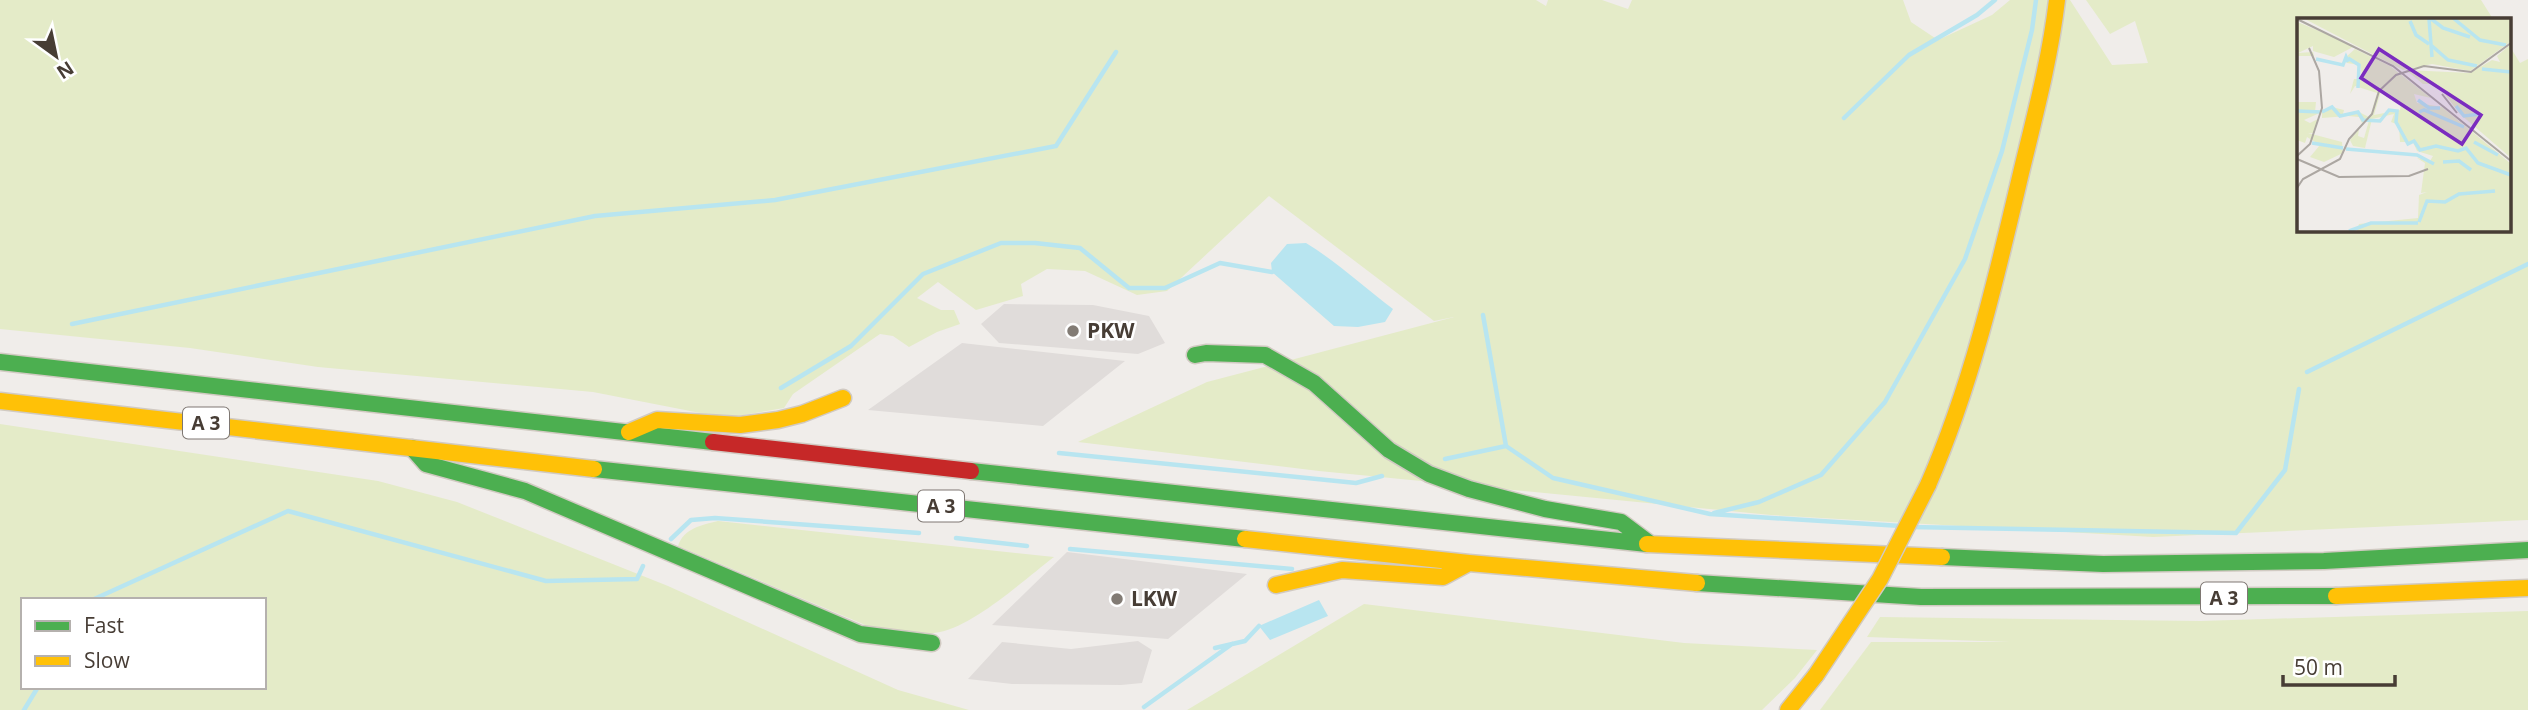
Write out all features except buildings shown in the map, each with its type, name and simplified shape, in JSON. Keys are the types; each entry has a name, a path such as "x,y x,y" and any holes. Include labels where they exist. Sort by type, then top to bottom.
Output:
{"main road":[{"path":"1788,710 1816,675 1880,579 1951,433 1979,348 2042,86 2057,0"},
{"path":"1195,355 1265,355 1314,383 1389,450 1429,474 1469,489 1545,509 1621,522 1651,544"},
{"name":"A 3","path":"0,362 1395,519 1651,544 2103,564 2324,561 2528,550"},
{"path":"626,433 657,420 740,425 778,420 843,398"},
{"name":"A 3","path":"0,401 1469,563 1686,582 1921,597 2322,597 2528,588"},
{"path":"412,448 426,464 525,491 860,634 932,643"},
{"path":"1276,584 1342,570 1443,577 1469,563"}],"green space":[{"path":"0,0 1536,0 1546,6 1548,0 1602,0 1628,9 1632,0 1903,0 1911,22 1938,40 1992,15 2010,0 2070,0 2112,65 2148,63 2135,21 2110,34 2086,0 2481,0 2492,18 2297,18 2297,231 2510,231 2510,47 2520,63 2528,59 2528,520 2153,537 1771,515 1319,471 1078,442 1207,382 1454,317 1434,321 1269,196 1167,291 1137,295 1085,271 1047,269 1021,284 1023,296 976,310 938,282 917,298 941,310 954,310 960,324 937,332 909,347 893,336 880,334 793,394 784,408 726,418 593,392 318,367 190,348 0,329"},
{"path":"0,424 378,481 457,502 668,586 898,690 969,710 0,710"},
{"path":"718,521 1054,557 984,611 954,628 923,634 905,633 870,627 678,546 689,531"},
{"path":"1364,604 1684,643 1817,650 1795,678 1762,710 1187,710"},
{"path":"2528,611 2528,710 1820,710 1871,642 2010,642 1867,637 1880,617 2201,621"}],"shaded area":[{"name":"PKW","path":"1004,304 1093,305 1149,316 1165,343 1138,354 999,343 981,324"},
{"path":"962,343 1125,361 1043,426 868,410"},
{"name":"LKW","path":"1067,552 1247,574 1168,639 992,625"},
{"path":"1138,641 1152,650 1142,683 1012,684 968,679 1002,642 1071,649"}],"water":[{"path":"1306,243 1340,266 1393,309 1385,322 1358,327 1334,326 1272,272 1271,263 1287,244"},
{"path":"1319,600 1328,616 1270,640 1259,626"}],"waterway":[{"path":"1844,118 1909,55 1977,15 1995,0"},
{"path":"1714,513 1759,502 1821,475 1885,402 1965,259 2002,151 2032,30 2036,0"},
{"path":"72,324 595,216 775,200 1056,146 1116,52"},
{"path":"781,388 851,346 923,274 1001,243 1035,243 1080,248 1129,288 1165,288 1220,263 1272,272"},
{"path":"2307,372 2528,264"},
{"path":"1483,315 1506,446"},
{"path":"1910,527 2236,533 2285,470 2299,389"},
{"path":"1445,459 1506,446 1553,478 1710,514 1901,526"},
{"path":"1059,453 1356,483 1382,476"},
{"path":"96,598 288,511 546,581 637,579 643,566"},
{"path":"671,539 691,520 715,518 919,533"},
{"path":"956,538 1027,546"},
{"path":"1070,549 1292,569"},
{"path":"1215,648 1245,641 1259,626"},
{"path":"1144,707 1232,644"},
{"path":"24,710 37,689"}],"traffic: fast":[{"path":"1195,355 1265,355 1314,383 1389,450 1429,474 1469,489 1545,509 1621,522 1649,543"},
{"path":"0,362 713,442"},
{"path":"412,448 426,464 525,491 860,634 932,643"},
{"path":"594,469 1245,539"},
{"path":"971,471 1647,544"},
{"path":"1942,557 2103,564 2324,561 2528,550"},
{"path":"1697,583 1921,597 2336,596"}],"traffic: slow":[{"path":"1928,485 1958,409 1992,292 2042,87 2057,0"},
{"path":"629,432 657,420 740,425 778,420 843,398"},
{"path":"0,401 594,469"},
{"path":"1816,675 1880,579 1928,485"},
{"path":"1245,539 1469,563 1697,583"},
{"path":"1647,544 1942,557"},
{"path":"1276,585 1342,570 1443,577 1469,563"},
{"path":"2336,596 2528,588"},
{"path":"1788,710 1816,675"}],"traffic: jam":[{"path":"713,442 971,471"}],"place":[{"name":"PKW","path":"1073,331"},
{"name":"LKW","path":"1117,599"}]}
